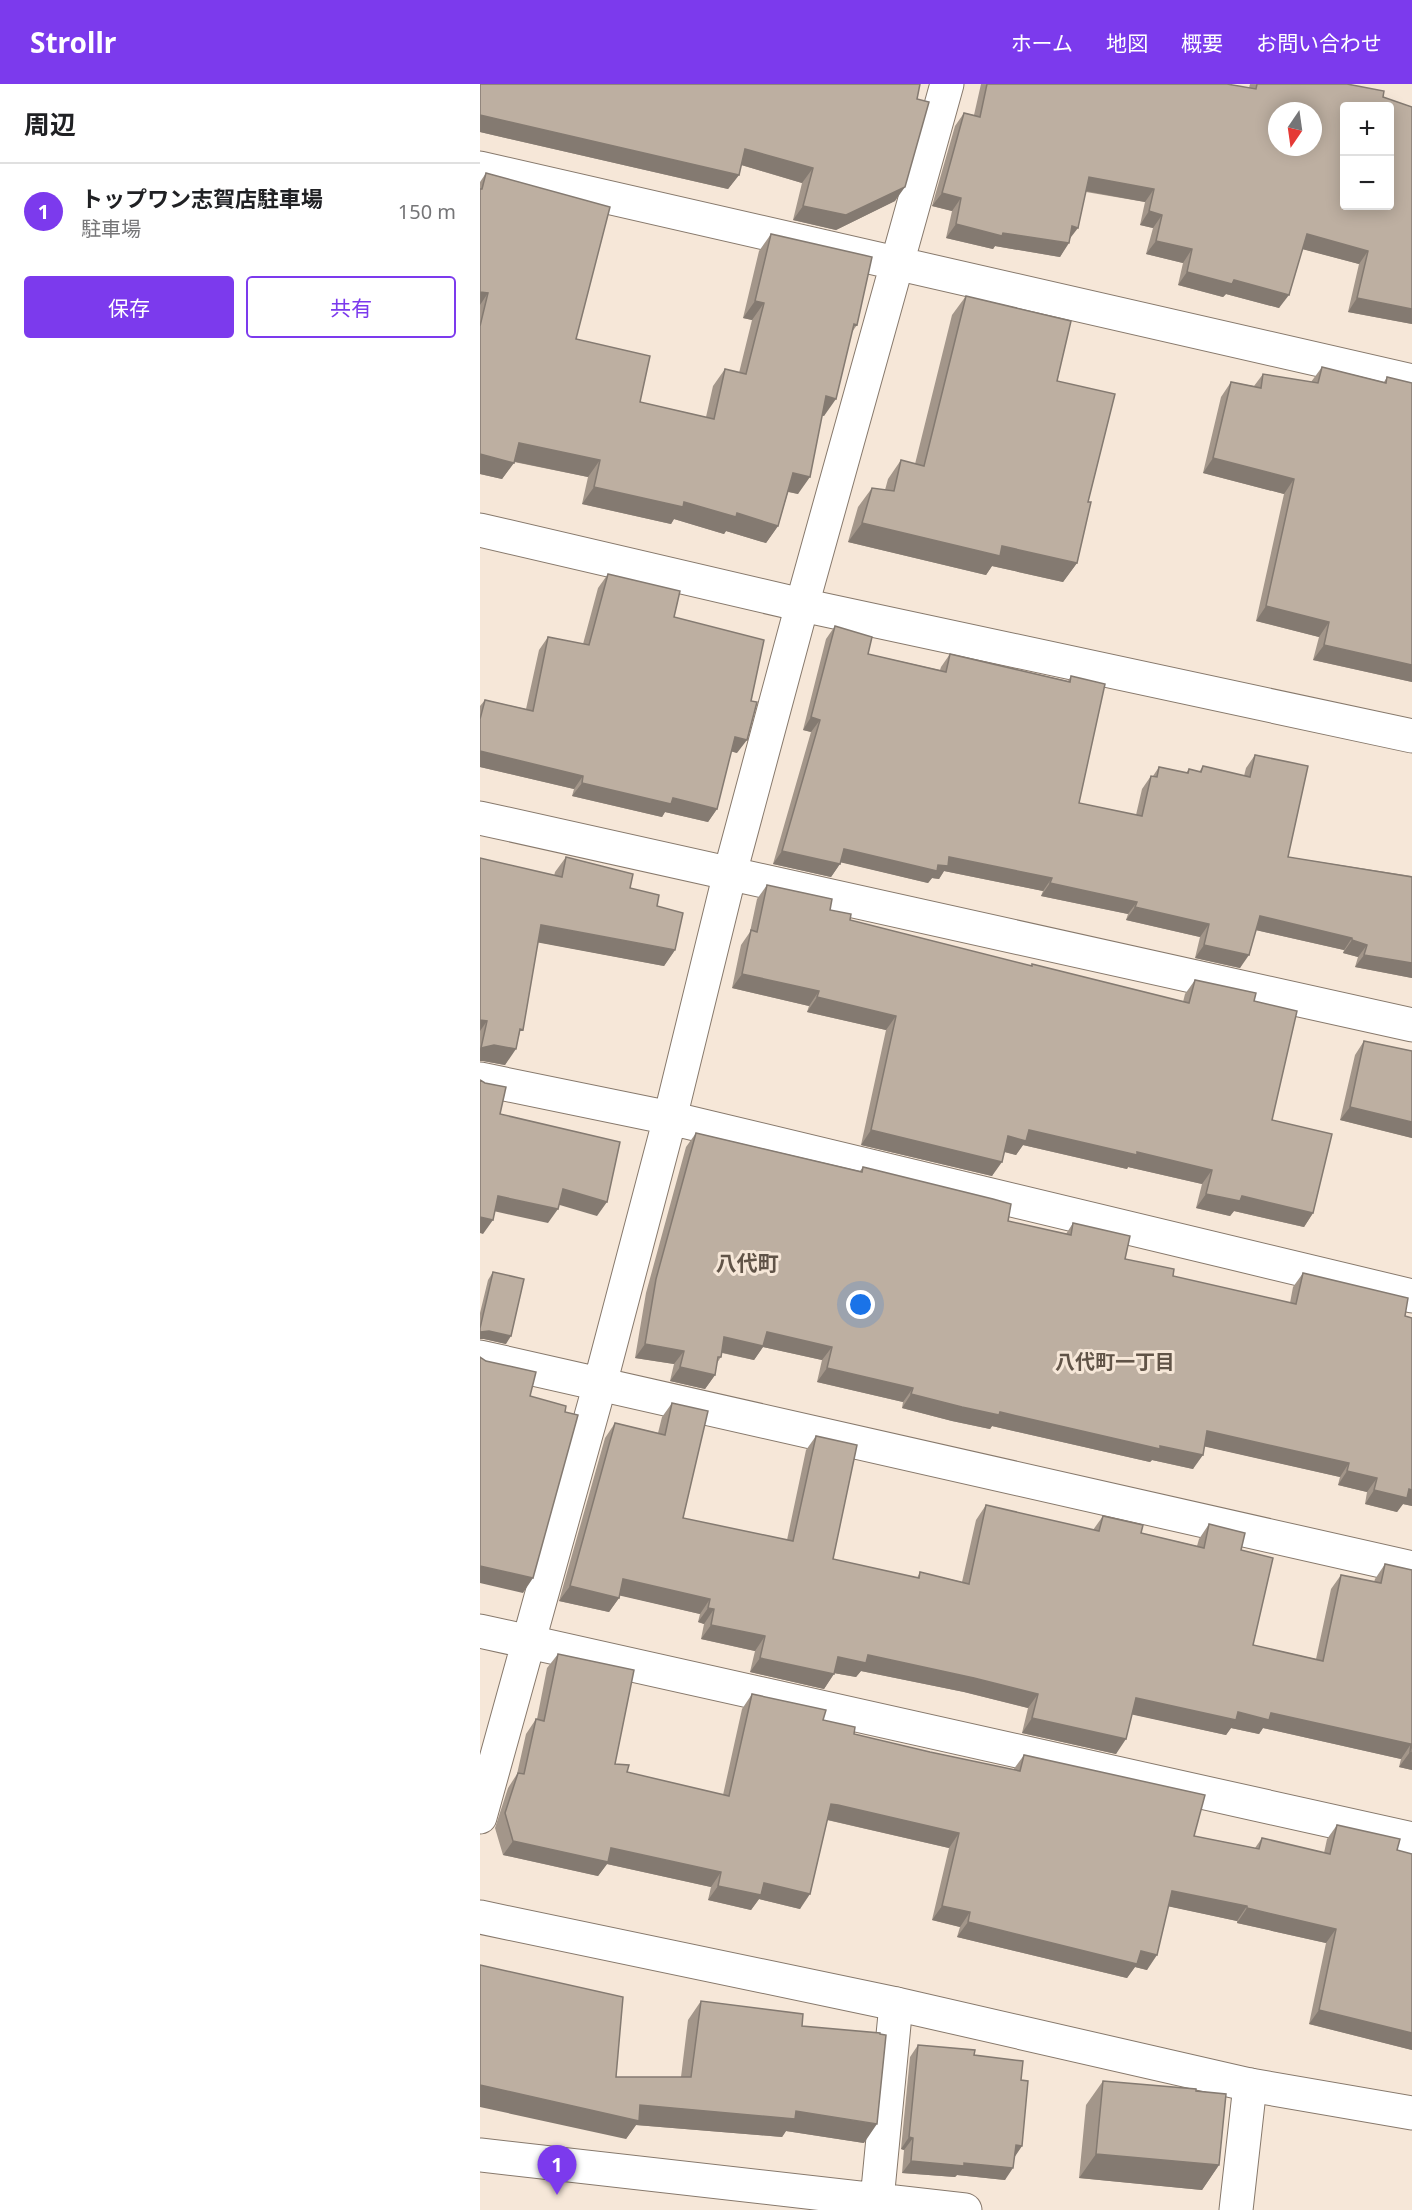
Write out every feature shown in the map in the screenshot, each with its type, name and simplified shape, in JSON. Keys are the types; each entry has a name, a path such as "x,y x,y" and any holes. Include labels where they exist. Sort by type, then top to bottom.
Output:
{"street":[{"path":"480,1817 600,1384 670,1118 730,873 802,605 947,84"},
{"path":"480,168 1412,381"},
{"path":"480,530 802,605 1412,736"},
{"path":"480,818 1412,1025"},
{"path":"480,1079 670,1118 1412,1296"},
{"path":"480,1357 1412,1568"},
{"path":"480,1631 1412,1839"},
{"path":"480,1917 896,2004 1250,2085 1412,2113"},
{"path":"877,2200 896,2004"},
{"path":"1236,2210 1250,2085"},
{"path":"480,2155 965,2210"}],"building":[{"path":"480,84 920,84 917,99 929,102 905,187 846,215 803,206 813,168 745,149 739,175 480,115"},
{"path":"987,84 1227,84 1256,89 1257,84 1347,84 1384,91 1383,97 1412,107 1412,309 1357,298 1368,251 1307,234 1289,295 1234,280 1232,284 1187,272 1192,249 1156,241 1162,215 1149,211 1154,189 1089,177 1078,228 1072,226 1069,243 1003,233 1002,236 956,224 961,198 942,193 964,113 980,117"},
{"path":"486,173 610,207 576,339 650,356 640,402 714,419 725,369 746,374 764,303 755,301 771,234 872,257 857,325 854,324 836,399 826,396 810,477 793,473 778,526 737,513 736,517 684,502 683,507 594,487 600,460 519,443 514,463 480,454 480,326 488,293 480,292 480,189 482,189"},
{"path":"966,296 1071,321 1057,381 1115,394 1088,502 1091,502 1077,563 1002,546 1000,556 862,523 872,488 894,491 901,460 924,466"},
{"path":"1322,367 1386,383 1387,377 1412,383 1412,665 1324,645 1329,622 1266,606 1294,479 1213,458 1231,382 1261,388 1263,374 1318,383"},
{"path":"608,574 680,591 674,617 764,640 751,701 757,702 747,740 735,737 717,809 673,798 671,804 582,783 583,776 480,751 480,719 485,700 533,711 548,637 589,645"},
{"path":"835,626 872,637 868,654 946,672 950,654 1070,682 1071,676 1105,684 1079,803 1142,816 1151,776 1157,777 1159,767 1188,773 1189,769 1201,772 1203,766 1250,777 1255,755 1308,766 1288,857 1412,877 1412,963 1364,955 1367,945 1352,940 1352,938 1260,916 1249,955 1204,945 1209,924 1135,907 1137,902 1050,883 1052,878 949,857 948,866 938,865 937,871 844,849 840,864 782,851 820,720 811,717"},
{"path":"566,857 633,874 630,888 659,895 657,906 683,913 675,950 541,925 523,1030 520,1029 516,1049 494,1045 481,1048 487,1021 480,1020 480,858 562,877"},
{"path":"767,885 832,899 830,910 851,914 850,920 1032,966 1032,964 1189,1003 1195,980 1256,993 1254,1001 1297,1011 1272,1120 1332,1134 1313,1213 1242,1196 1240,1201 1206,1194 1212,1170 1029,1130 1026,1141 1008,1136 1002,1162 871,1130 896,1016 817,997 819,991 742,974 751,930 757,932"},
{"path":"1364,1041 1412,1051 1412,1122 1350,1107"},
{"path":"480,1080 506,1087 500,1114 620,1142 607,1202 563,1189 558,1209 498,1196 493,1220 480,1217"},
{"path":"696,1133 862,1172 863,1167 1011,1204 1008,1221 1071,1235 1073,1223 1130,1236 1125,1259 1174,1269 1173,1276 1296,1304 1303,1273 1408,1298 1405,1316 1412,1318 1412,1490 1409,1489 1407,1498 1374,1490 1377,1478 1347,1471 1349,1463 1207,1431 1203,1455 1160,1446 1160,1449 1000,1412 999,1415 962,1407 911,1394 913,1388 827,1368 832,1347 767,1332 763,1346 724,1337 715,1375 680,1367 684,1351 645,1344 656,1279"},
{"path":"493,1272 524,1279 511,1336 489,1331 480,1332"},
{"path":"480,1357 486,1361 536,1372 530,1396 566,1406 565,1412 578,1415 533,1578 480,1566"},
{"path":"672,1403 708,1411 683,1518 793,1541 816,1436 857,1445 833,1559 919,1578 920,1572 969,1584 986,1505 1099,1531 1103,1516 1143,1525 1141,1533 1204,1548 1209,1524 1245,1533 1241,1550 1273,1558 1253,1645 1323,1661 1341,1575 1381,1583 1385,1564 1412,1570 1412,1753 1410,1752 1411,1744 1271,1713 1269,1720 1238,1712 1236,1720 1136,1698 1126,1739 1032,1718 1038,1694 974,1678 868,1655 866,1663 838,1657 834,1674 760,1658 765,1636 711,1625 714,1609 708,1608 710,1599 623,1579 619,1598 570,1586 615,1423 665,1435"},
{"path":"558,1654 634,1670 615,1764 629,1765 627,1772 729,1796 752,1694 826,1710 823,1720 855,1727 854,1734 930,1752 1020,1771 1024,1755 1205,1795 1194,1836 1259,1849 1262,1838 1330,1854 1337,1825 1400,1839 1397,1850 1412,1854 1412,2033 1319,2010 1336,1929 1247,1908 1247,1906 1172,1891 1157,1955 1141,1951 1137,1964 968,1922 970,1912 942,1906 959,1833 838,1805 831,1804 810,1894 764,1883 761,1895 718,1886 721,1872 611,1848 608,1862 513,1841 505,1813 518,1773 524,1774 536,1719 544,1721"},
{"path":"480,1965 623,1997 616,2077 691,2077 701,2001 803,2014 802,2026 886,2035 877,2124 796,2111 795,2119 640,2105 639,2121 480,2085"},
{"path":"918,2045 975,2050 974,2055 1023,2061 1021,2080 1028,2081 1022,2146 1016,2145 1013,2168 911,2161 913,2138 909,2137"},
{"path":"1103,2081 1196,2089 1196,2091 1226,2094 1219,2165 1096,2154"}],"place":[{"name":"トップワン志賀店駐車場","path":"557,2195"}],"district":[{"name":"八代町","path":"747,1264"},
{"name":"八代町一丁目","path":"1115,1362"}]}
